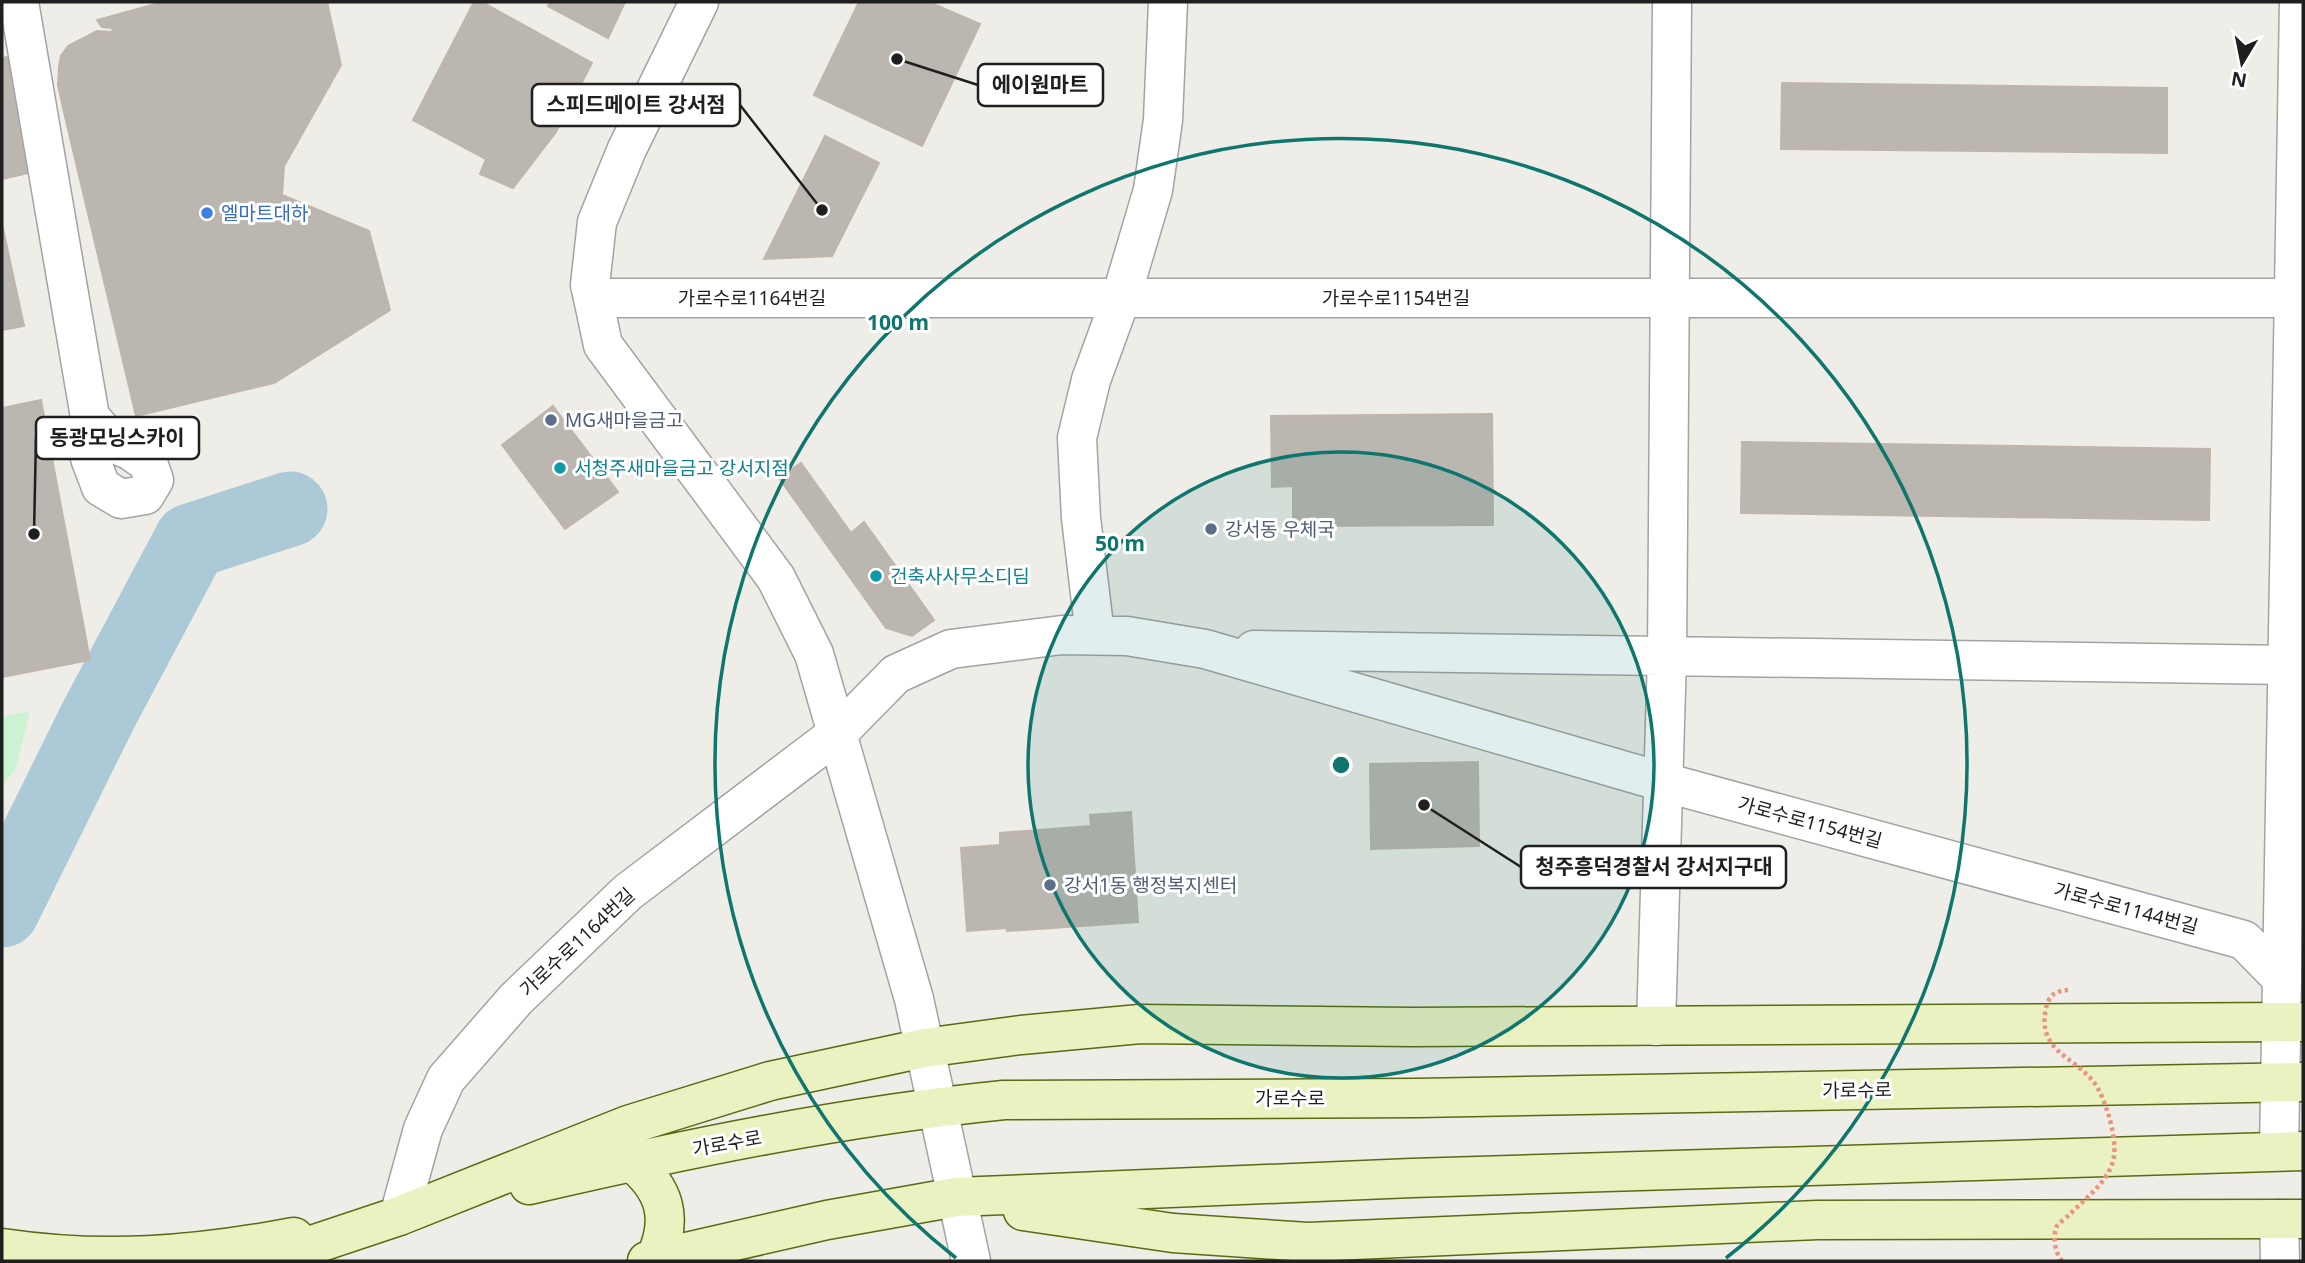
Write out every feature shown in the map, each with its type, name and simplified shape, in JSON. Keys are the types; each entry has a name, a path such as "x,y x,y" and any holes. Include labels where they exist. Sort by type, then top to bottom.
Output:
{"main road":[{"path":"264,1261 399,1216 628,1125 770,1080 923,1048 1021,1035 1140,1024 1413,1027 2292,1023"},
{"name":"가로수로","path":"299,1261 399,1216 631,1161 936,1107 1004,1100 1418,1098 2292,1082"},
{"path":"651,1260 827,1220 956,1196 1426,1178 2291,1151"},
{"path":"631,1161 647,1175 661,1195 666,1217 662,1245 651,1260"},
{"path":"956,1196 1016,1210 1173,1233 1308,1242 1817,1220 2291,1219"},
{"path":"2,1248 96,1258 179,1255 247,1246 399,1216"}],"street":[{"path":"19,2 90,417"},
{"path":"699,2 627,149 597,222 590,285 603,345 776,578 814,654 914,999 971,1261"},
{"path":"1095,635 1081,518 1077,438 1091,380 1121,298 1153,190 1163,120 1168,2"},
{"path":"1656,1026 1667,656 1672,2"},
{"path":"2291,1151 2292,1023 2283,979 2293,673 2299,2"},
{"name":"가로수로1164번길","path":"593,298 1121,298"},
{"name":"가로수로1154번길","path":"1121,298 1670,298 2297,307"},
{"name":"가로수로1164번길","path":"399,1216 423,1129 446,1079 516,999 628,892 838,733 896,674 951,649 1062,635 1128,636 1205,649"},
{"path":"1205,649 1667,656 2293,673"},
{"name":"가로수로1154번길","path":"1205,649 1663,782 1956,862"},
{"name":"가로수로1144번길","path":"1956,862 2244,940 2283,979"},
{"path":"2280,1261 2291,1219"}],"path":[{"path":"2062,1261 2058,1256 2055,1239 2057,1226 2092,1194 2111,1170 2115,1146 2098,1088 2090,1077 2054,1048 2046,1035 2045,1014 2049,998 2057,991 2068,990"}],"green space":[{"path":"30,711 15,770 2,785 2,717"}],"building":[{"name":"엘마트대하","path":"163,2 327,2 341,65 284,166 282,195 369,231 390,310 274,383 136,416 63,108 58,85 59,67 61,56 68,46 97,31 113,32 112,28 102,27 97,20"},
{"path":"474,2 482,2 592,63 556,132 513,188 480,174 486,159 413,120"},
{"path":"550,2 625,2 608,38 548,6"},
{"path":"859,2 929,2 980,24 922,146 814,95"},
{"path":"16,55 42,170 2,179 2,58"},
{"path":"1782,83 2167,88 2167,153 1781,149"},
{"path":"825,136 879,163 832,256 764,259"},
{"path":"2,224 24,326 2,330"},
{"path":"41,400 90,660 2,677 2,408"},
{"name":"서청주새마을금고 강서지점","path":"553,406 618,492 565,529 502,445"},
{"path":"1492,414 1493,525 1293,526 1293,486 1272,487 1271,416"},
{"path":"1742,442 2210,449 2209,520 1741,513"},
{"name":"건축사사무소디딤","path":"801,463 851,533 864,522 934,620 912,636 886,628 779,478"},
{"path":"1478,762 1479,846 1371,849 1370,764"},
{"name":"강서1동 행정복지센터","path":"1131,812 1138,922 1007,931 1007,928 967,931 961,848 1000,845 1000,833 1091,826 1090,815"}],"waterway":[{"path":"2,910 99,714 191,541 290,509"}],"place":[{"name":"에이원마트","path":"897,59"},
{"name":"스피드메이트 강서점","path":"822,210"},
{"name":"엘마트대하","path":"207,213"},
{"name":"MG새마을금고","path":"551,420"},
{"name":"서청주새마을금고 강서지점","path":"560,468"},
{"name":"강서동 우체국","path":"1211,529"},
{"name":"동광모닝스카이","path":"34,534"},
{"name":"건축사사무소디딤","path":"876,576"},
{"name":"청주흥덕경찰서 강서지구대","path":"1424,805"},
{"name":"강서1동 행정복지센터","path":"1050,885"}]}
